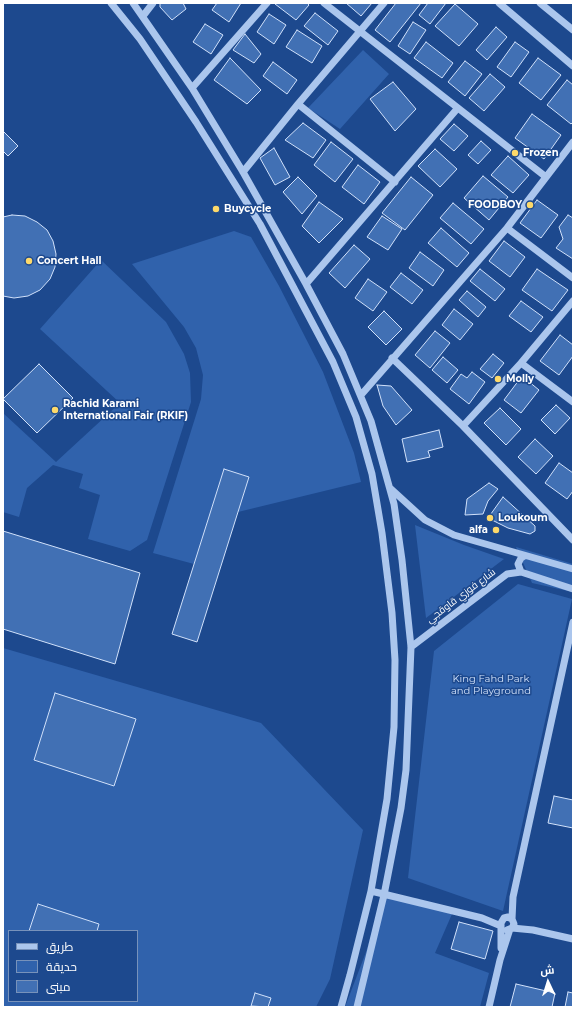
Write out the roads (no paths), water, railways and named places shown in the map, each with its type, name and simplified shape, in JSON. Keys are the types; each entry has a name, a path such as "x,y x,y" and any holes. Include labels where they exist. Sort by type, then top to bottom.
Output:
{"street":[{"path":"111,3 140,39 196,122 260,224 334,362 352,404 372,474 384,547 392,613 395,667 395,704 391,766 387,799 371,891 341,1007"},
{"path":"133,3 192,88 243,172 306,284 343,354 361,395 377,440 390,488 402,560 410,647 406,770 401,808 384,895 357,1007"},
{"path":"142,16 153,3"},
{"path":"192,88 267,3"},
{"path":"324,3 546,177"},
{"path":"243,172 298,104 384,3"},
{"path":"540,3 573,30"},
{"path":"503,4 573,66"},
{"path":"298,104 395,182"},
{"path":"306,284 457,108"},
{"path":"361,395 507,228 573,142"},
{"path":"507,228 573,278"},
{"path":"463,426 573,301"},
{"path":"392,358 463,426 573,540"},
{"path":"520,363 573,402"},
{"path":"390,488 415,513 438,528 471,541 573,569"},
{"path":"524,556 518,564 521,572 573,589"},
{"name":"شارع فوزي قاوقجي","path":"410,647 501,578 507,574 521,572"},
{"path":"489,1007 509,922 513,897 573,622"},
{"path":"371,891 482,918 509,922 533,930 573,939"},
{"path":"482,918 502,927"},
{"path":"502,927 509,922"},
{"path":"500,960 502,927"}],"place":[{"name":"Frozen","path":"515,153"},
{"name":"FOODBOY","path":"530,205"},
{"name":"Buycycle","path":"216,209"},
{"name":"Concert Hall","path":"29,261"},
{"name":"Molly","path":"498,379"},
{"name":"Rachid Karami International Fair (RKIF)","path":"55,410"},
{"name":"Loukoum","path":"490,518"},
{"name":"alfa","path":"496,530"}],"park label":[{"name":"King Fahd Park and Playground","path":"491,684"}]}
